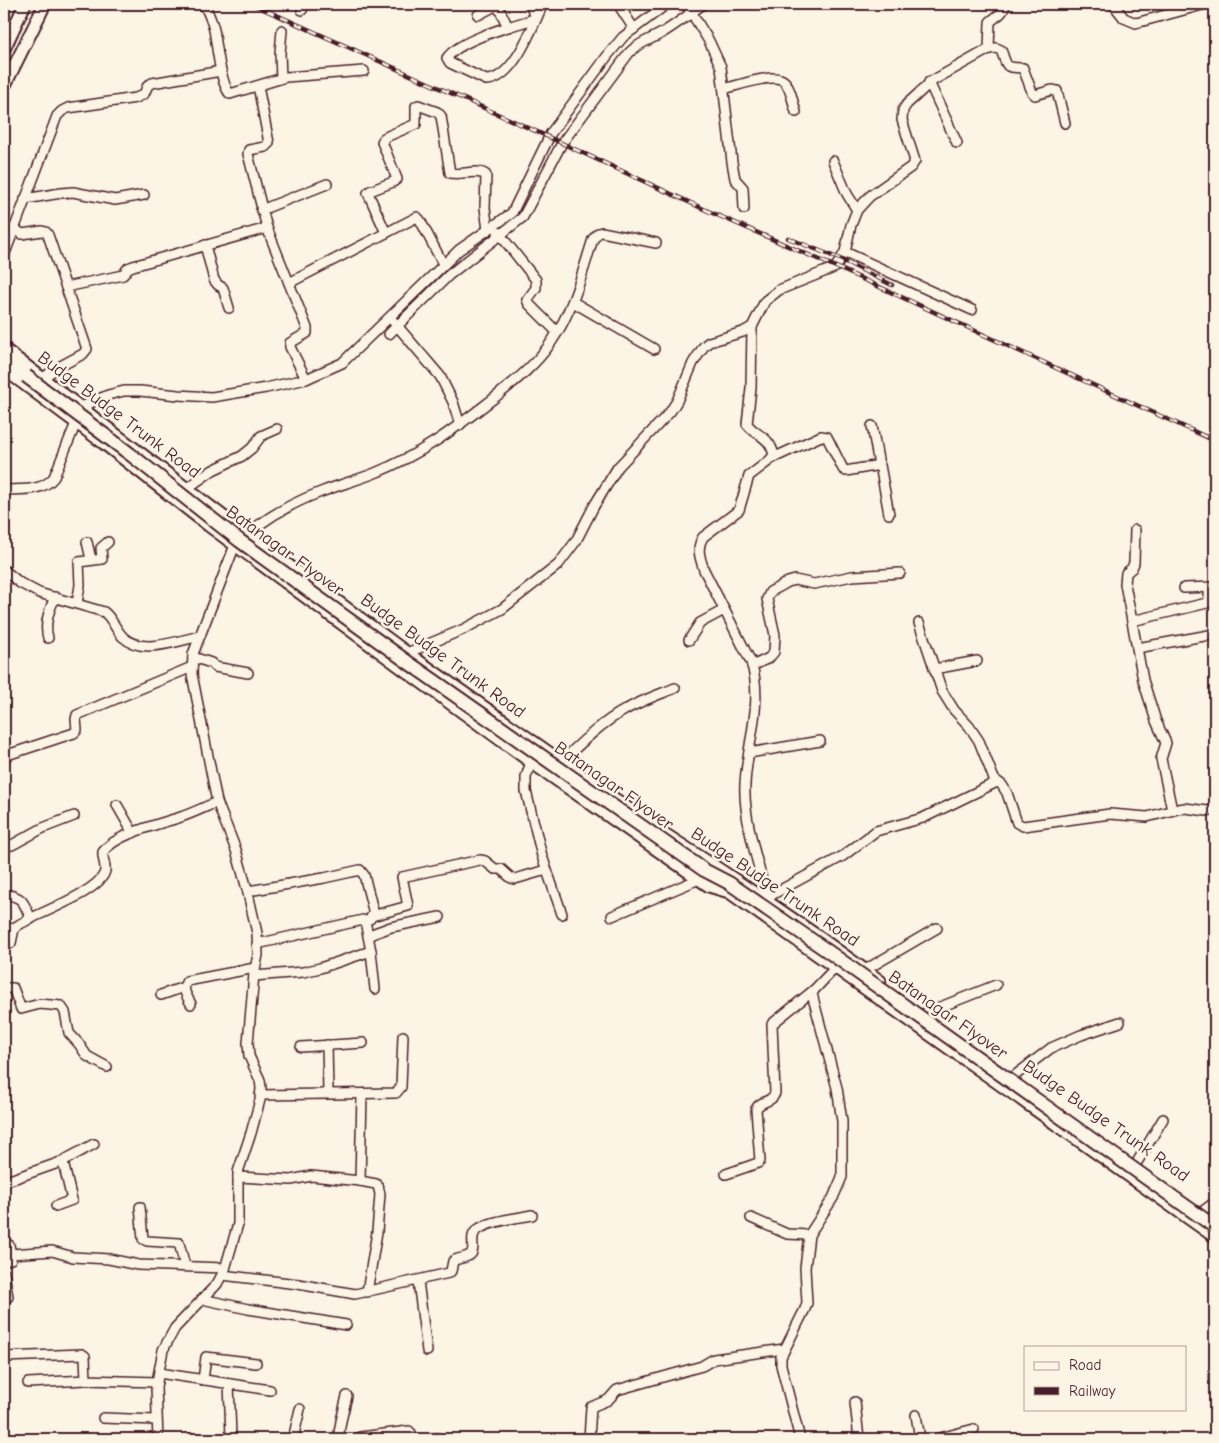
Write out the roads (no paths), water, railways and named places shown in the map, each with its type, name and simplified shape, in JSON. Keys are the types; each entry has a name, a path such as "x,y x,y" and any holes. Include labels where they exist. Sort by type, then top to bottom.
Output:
{"main road":[{"name":"Batanagar Flyover","path":"4,358 240,541 409,663 704,870 728,883 830,952 1215,1227"}],"street":[{"path":"4,49 25,4"},
{"path":"4,87 45,4"},
{"path":"204,4 214,30 221,71 227,91 230,94 281,78 364,71"},
{"path":"478,15 497,4 508,27"},
{"path":"530,4 537,18"},
{"path":"537,18 508,27 458,47 447,58 450,63 486,80 498,77 522,50 537,18 543,4"},
{"path":"618,4 634,29"},
{"path":"389,334 512,213 551,133 608,55 623,37 667,4"},
{"path":"83,410 108,395 124,391 140,390 212,397 306,379 342,363 443,264 465,245 523,217 562,143 628,53 641,43 664,32 689,8 703,4"},
{"path":"989,49 990,22 1002,13 1005,4"},
{"path":"1112,4 1124,18 1136,23 1206,4"},
{"path":"689,8 721,67 732,162 735,179 742,188 744,209"},
{"path":"281,78 280,53 282,30"},
{"path":"773,458 774,452 766,438 747,424 752,388 752,327 761,306 771,295 836,267 846,252 851,225 857,210 870,196 911,167 915,161 902,120 903,110 907,104 929,82 989,49 996,48 1001,50 1010,68 1023,68 1032,92 1035,95 1052,90 1057,91 1065,123"},
{"path":"4,256 57,116 62,111 68,108 136,98 144,94 148,85 152,83 221,71"},
{"path":"724,89 770,77 780,79 786,82 796,112"},
{"path":"929,82 944,111 957,143"},
{"path":"258,86 269,143 265,147 248,151 261,210 307,331 290,344 306,379"},
{"path":"386,234 368,194 370,191 397,179 382,142 384,138 416,124 416,106 418,105 437,112 441,116 450,173 481,172 486,175 485,208 495,231 536,280 536,288 527,300 557,332"},
{"path":"833,161 847,194 857,210"},
{"path":"261,210 328,184"},
{"path":"25,199 61,192 73,192 114,200 144,195"},
{"path":"289,283 414,218 419,218 443,264"},
{"path":"14,228 22,234 42,230 46,232 87,349 83,354 55,369 42,379"},
{"path":"66,287 123,275 128,268 133,266 267,228"},
{"path":"158,1439 156,1420 158,1377 163,1350 182,1320 217,1284 224,1272 238,1224 238,1178 240,1165 251,1133 260,1095 260,1080 248,1056 248,1029 255,972 257,932 236,850 217,802 192,674 193,657 234,545 246,534 288,506 321,491 388,467 428,446 460,425 521,376 552,342 573,302 593,239 598,233 602,232 656,243"},
{"path":"205,245 214,280 223,288 229,308"},
{"path":"846,252 972,310"},
{"path":"573,302 654,349"},
{"path":"390,317 440,376 453,402 460,425"},
{"path":"407,653 469,627 502,609 558,565 576,541 594,506 618,467 670,412 677,401 693,363 704,346 709,342 743,332 752,327"},
{"name":"Budge Budge Trunk Road","path":"4,349 246,534 407,653 663,833 766,897 925,1014 1215,1220"},
{"name":"Budge Budge Trunk Road","path":"4,369 101,441 234,545 531,762 708,886 729,892 755,910 1215,1236"},
{"path":"4,490 43,487 50,483 77,424"},
{"path":"872,426 890,514"},
{"path":"186,488 213,470 242,456 252,448 261,436 277,429"},
{"path":"766,897 745,798 749,753 756,716 756,691 752,666 704,570 699,554 699,543 708,531 739,510 749,476 773,458 824,436 827,437 843,469 846,471 879,465"},
{"path":"1135,530 1134,563 1125,576 1137,648 1148,697 1166,743 1161,759 1172,810"},
{"path":"87,542 91,559"},
{"path":"77,603 80,585 79,562 102,559 101,548 108,542"},
{"path":"4,570 28,587 104,612 121,634 134,644 150,646 200,636"},
{"path":"752,666 769,658 774,652 775,635 767,599 770,592 788,582 796,580 814,584 852,576 900,573"},
{"path":"1132,621 1207,603 1212,588 1184,588"},
{"path":"45,633 47,617 55,597"},
{"path":"689,640 700,623 724,610"},
{"path":"919,623 946,699 979,741 991,774 1004,788 1017,822 1023,826 1110,814 1147,817 1186,808 1207,811 1215,809"},
{"path":"1137,648 1215,634"},
{"path":"193,657 211,663 215,667 248,673"},
{"path":"934,669 977,661"},
{"path":"4,753 74,733 77,716 192,667"},
{"path":"562,762 617,714 675,688"},
{"path":"749,753 820,741"},
{"path":"531,762 526,778 526,791 546,870 562,914"},
{"path":"755,910 766,897 842,856 876,831 923,818 997,782"},
{"path":"4,947 11,943 14,929 21,924 53,909 93,885 104,873 102,855 105,849 133,833 217,802"},
{"path":"117,805 133,833"},
{"path":"4,847 74,816"},
{"path":"257,944 370,920 408,906 402,877 480,860 485,861 495,869 501,869 514,879 546,870"},
{"path":"248,891 360,870 364,875 373,910 369,935 375,989"},
{"path":"612,916 699,880"},
{"path":"4,894 15,895 19,898 31,919"},
{"path":"369,935 391,927 440,916"},
{"path":"4,927 14,929"},
{"path":"865,970 938,928"},
{"path":"191,1004 184,992 184,987 190,979 255,972 303,972 371,951"},
{"path":"726,1174 760,1161 756,1109 760,1104 772,1099 775,1093 772,1024 814,990 836,967"},
{"path":"925,1014 996,985"},
{"path":"161,995 184,987"},
{"path":"4,988 13,988 21,1009 40,1004 61,1006 65,1012 69,1033 80,1044 87,1056 107,1067"},
{"path":"800,1439 781,1365 781,1357 805,1310 805,1268 810,1235 833,1198 842,1177 842,1121 838,1097 812,994 814,990"},
{"path":"1014,1077 1051,1048 1081,1035 1120,1022"},
{"path":"260,1095 362,1094 394,1093 399,1091 401,1087 403,1036"},
{"path":"301,1047 363,1043"},
{"path":"328,1045 328,1093"},
{"path":"360,1181 362,1094"},
{"path":"1136,1164 1163,1119"},
{"path":"4,1182 63,1162 94,1144"},
{"path":"56,1206 72,1200 63,1162"},
{"path":"238,1178 291,1180 311,1176 376,1184 380,1190 378,1232 366,1292"},
{"path":"1203,1212 1215,1202"},
{"path":"140,1206 143,1238 147,1241 179,1243 185,1266"},
{"path":"11,1254 52,1251 74,1257 109,1259 138,1265 185,1266 346,1293 366,1292 449,1273 453,1261 470,1255 472,1252 473,1236 478,1230 502,1221 532,1215"},
{"path":"751,1218 783,1232 810,1235"},
{"path":"4,1245 9,1245 12,1259 4,1261"},
{"path":"4,1273 8,1297"},
{"path":"418,1281 427,1351"},
{"path":"202,1299 248,1309 346,1325"},
{"path":"589,1439 591,1407 608,1400 617,1390 702,1366 714,1359 784,1349"},
{"path":"4,1358 84,1354 86,1359 86,1380"},
{"path":"203,1380 206,1357 256,1363"},
{"path":"28,1383 158,1377 203,1380 270,1390"},
{"path":"230,1384 231,1436"},
{"path":"338,1439 340,1421 347,1396"},
{"path":"855,1402 859,1439"},
{"path":"293,1439 300,1409"},
{"path":"916,1415 920,1439"},
{"path":"103,1418 156,1420"},
{"path":"936,1439 974,1428"},
{"path":"357,1439 360,1437 409,1431 413,1439"}],"railway":[{"path":"252,4 836,267 1215,441"},
{"path":"788,238 840,259 892,285"}]}
